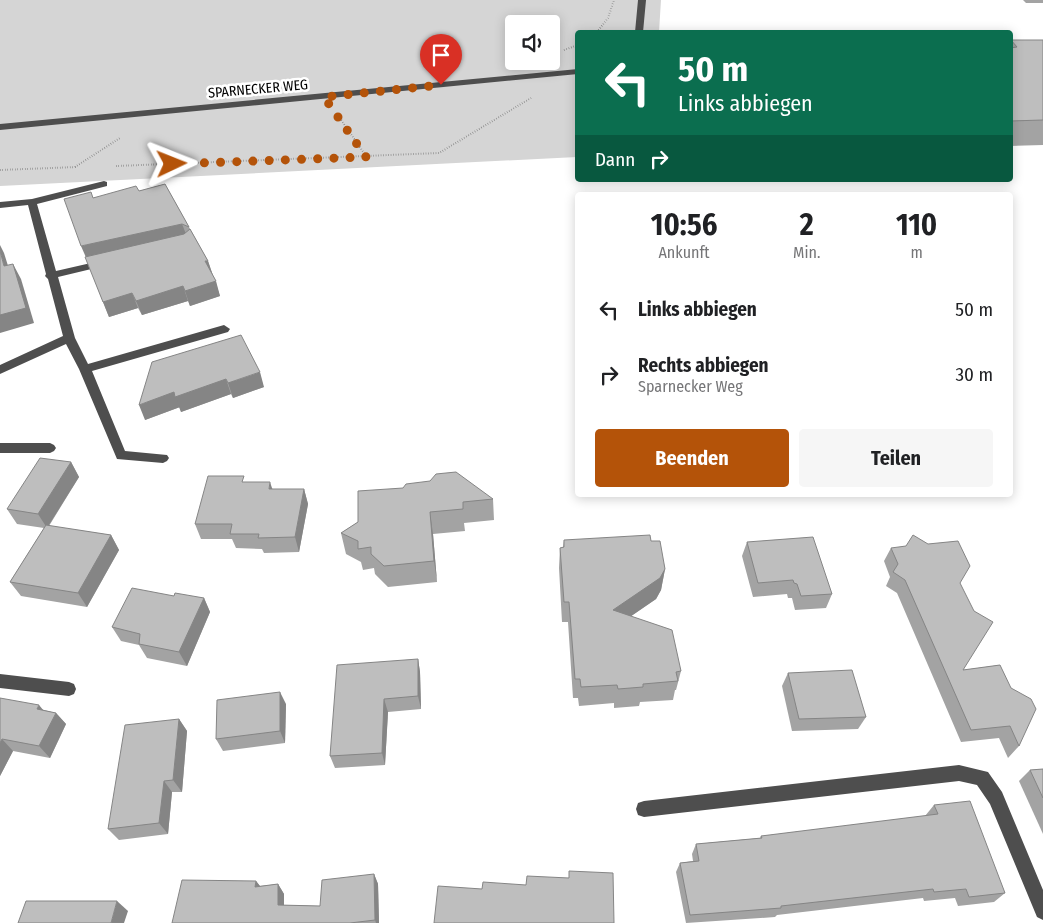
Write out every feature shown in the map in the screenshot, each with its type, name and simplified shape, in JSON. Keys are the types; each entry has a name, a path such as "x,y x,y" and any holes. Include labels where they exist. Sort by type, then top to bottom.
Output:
{"lane":[{"path":"639,30 642,0"},
{"name":"SPARNECKER WEG","path":"0,127 324,97 575,70"},
{"path":"0,205 32,202 104,184"},
{"path":"32,202 50,276 69,338 85,369 121,456 163,458"},
{"path":"50,276 115,261"},
{"path":"85,369 224,329"},
{"path":"0,370 69,338"},
{"path":"0,448 50,448"},
{"path":"0,681 69,689"},
{"path":"644,810 959,773 982,778 996,798 1043,911"}],"path":[{"path":"599,30 605,26 614,0"},
{"path":"560,51 575,45"},
{"path":"113,166 440,153 537,95"},
{"path":"324,97 366,157"},
{"path":"74,167 121,137"},
{"path":"0,170 84,167"}],"shaded area":[{"path":"0,0 661,0 659,30 575,30 575,157 0,186"}],"building":[{"path":"1013,40 1043,40 1043,120 1013,121 1013,48 1017,47"},
{"path":"165,184 189,227 182,224 81,246 64,199 91,192 93,198 136,186 139,191"},
{"path":"190,229 208,261 205,261 216,281 185,291 183,286 136,301 132,293 103,302 85,257 184,234"},
{"path":"0,251 4,266 13,264 26,308 0,315"},
{"path":"241,335 260,372 228,383 226,379 175,397 174,392 139,405 152,362"},
{"path":"40,458 71,462 38,514 7,509"},
{"path":"456,472 493,499 463,502 463,509 430,512 434,561 384,566 371,554 371,547 358,549 358,541 341,533 358,522 358,491 403,488 406,484 430,481 436,474"},
{"path":"208,476 244,476 242,482 270,482 269,489 304,489 295,537 258,538 259,534 230,534 232,524 195,524"},
{"path":"46,525 111,535 78,593 10,582"},
{"path":"650,535 651,541 660,541 665,569 660,578 613,610 672,630 681,671 676,672 678,681 643,684 643,687 618,689 617,685 581,687 580,679 575,679 569,602 564,602 560,548 564,547 564,540"},
{"path":"913,535 928,544 958,541 970,566 960,583 974,611 993,622 963,670 1000,665 1011,688 1031,699 1036,709 1019,746 1010,726 971,730 905,580 893,572 898,564 891,548 906,546"},
{"path":"813,537 832,594 801,596 797,584 793,580 758,583 747,542"},
{"path":"132,588 174,596 175,593 204,598 179,652 139,644 140,634 112,627"},
{"path":"418,659 418,696 384,699 382,753 330,756 337,665"},
{"path":"852,670 866,717 799,719 788,673"},
{"path":"280,692 280,731 216,739 217,700"},
{"path":"0,698 39,705 37,709 56,713 39,746 2,739 0,743"},
{"path":"179,719 173,780 164,781 159,823 108,829 125,725"},
{"path":"1043,769 1043,798 1030,770"},
{"path":"970,801 1005,893 969,897 966,889 934,892 933,889 781,906 781,908 690,915 680,863 699,861 696,844 762,838 761,836 938,814 934,805"},
{"path":"569,871 613,873 614,923 434,923 438,886 482,889 483,882 526,885 527,876 569,878"},
{"path":"374,874 375,920 350,923 172,923 182,880 256,881 255,887 278,884 278,905 320,906 322,880"},
{"path":"26,901 117,901 111,923 18,923"}],"route":[{"path":"172,164 366,157 324,97 441,85"}]}
